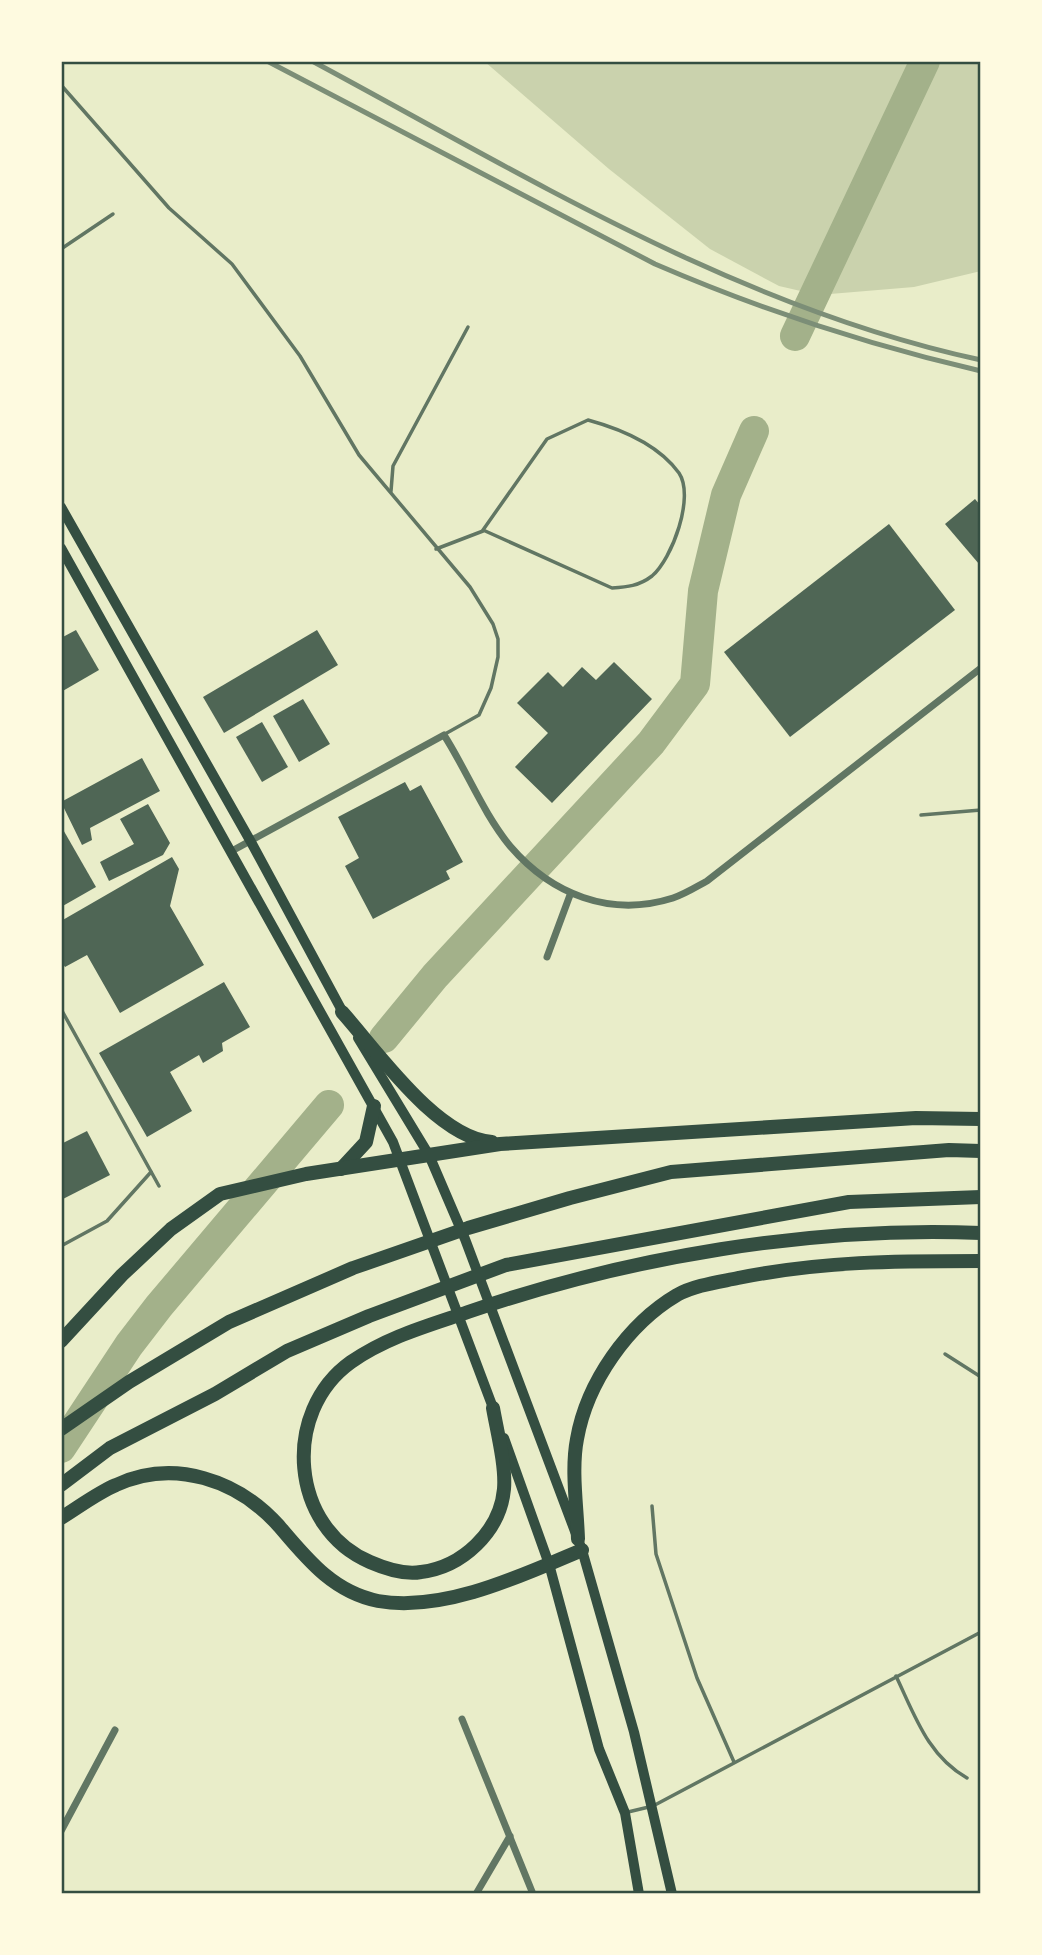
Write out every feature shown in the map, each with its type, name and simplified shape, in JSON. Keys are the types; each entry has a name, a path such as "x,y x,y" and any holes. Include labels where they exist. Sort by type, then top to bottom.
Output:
{"highway":[{"path":"342,1012 425,1106 472,1138 500,1144"},
{"path":"340,1170 366,1142 374,1106"},
{"path":"61,1341 122,1275 171,1229 220,1194 306,1174 500,1144 916,1118 981,1119"},
{"path":"61,1429 129,1382 229,1322 353,1268 468,1228 671,1172 949,1150 981,1151"},
{"path":"61,1485 110,1448 215,1394 287,1351 369,1316 506,1265 849,1202 981,1197"},
{"path":"494,1408 504,1489 490,1529 462,1559 436,1570 412,1574 385,1569 359,1558 342,1545 315,1510 301,1455 308,1423 324,1389 348,1364 384,1341 519,1295 586,1276 709,1252 834,1237 981,1233"},
{"path":"61,1518 116,1485 170,1472 224,1484 254,1501 331,1581 345,1590 377,1601 413,1604 446,1600 549,1564 580,1544 576,1453 586,1407 603,1371 629,1336 648,1317 679,1294 706,1285 819,1264 981,1261"}],"main road":[{"path":"61,507 251,842 342,1012 429,1155 465,1239 580,1544 653,1806 672,1894"},
{"path":"61,548 374,1106 401,1160 549,1564 599,1749 625,1813 639,1894"}],"street":[{"path":"230,852 444,736 510,846 550,884 570,895 613,903 645,903 673,898 707,881 981,668"},
{"path":"547,957 570,895"},
{"path":"462,1719 533,1894"},
{"path":"61,1831 116,1730"},
{"path":"477,1894 510,1836"}],"lane":[{"path":"61,85 107,134 169,208 232,264 300,356 359,455 470,587 493,624 498,648 491,688 478,715 444,736"},
{"path":"61,249 113,214"},
{"path":"391,491 393,466 468,327"},
{"path":"436,549 483,530 547,439 588,420 616,428 652,447 679,474 687,496 680,528 653,575 632,587 612,588 483,530"},
{"path":"921,815 981,810"},
{"path":"61,1009 159,1186"},
{"path":"61,1246 107,1221 151,1172"},
{"path":"945,1354 981,1377"},
{"path":"652,1506 656,1554 697,1678 734,1762"},
{"path":"625,1813 653,1806 981,1632"},
{"path":"896,1676 931,1748 949,1768 967,1778"}],"green space":[{"path":"484,61 981,61 981,271 914,287 818,295 779,286 710,249 609,169"}],"building":[{"path":"975,499 981,506 979,564 945,524"},
{"path":"889,524 955,610 790,737 724,652"},
{"path":"76,630 99,670 61,692 61,638"},
{"path":"317,630 338,665 224,733 203,697"},
{"path":"614,662 652,699 552,803 515,767 548,733 517,703 548,672 563,687 582,667 596,680"},
{"path":"303,699 330,744 299,762 273,716"},
{"path":"262,722 288,767 262,782 236,737"},
{"path":"142,758 160,791 90,828 92,840 82,845 61,802"},
{"path":"405,782 410,791 421,785 463,862 446,871 450,879 373,919 345,866 359,858 338,817"},
{"path":"148,804 170,843 163,855 109,881 100,862 134,844 120,819"},
{"path":"61,826 96,887 61,907"},
{"path":"172,857 179,869 170,906 204,965 120,1013 87,955 65,967 61,961 61,921"},
{"path":"224,982 250,1027 222,1043 223,1051 203,1063 199,1055 170,1072 192,1111 147,1137 99,1053"},
{"path":"87,1131 110,1175 61,1200 61,1144"}],"waterway":[{"path":"795,336 925,61"},
{"path":"384,1038 435,976 651,743 695,684 703,591 726,495 754,431"},
{"path":"61,1448 129,1345 159,1306 329,1105"}],"railway":[{"path":"267,61 655,264 815,325 981,371"},
{"path":"312,61 555,193 720,273 805,308 892,337 981,360"}]}
